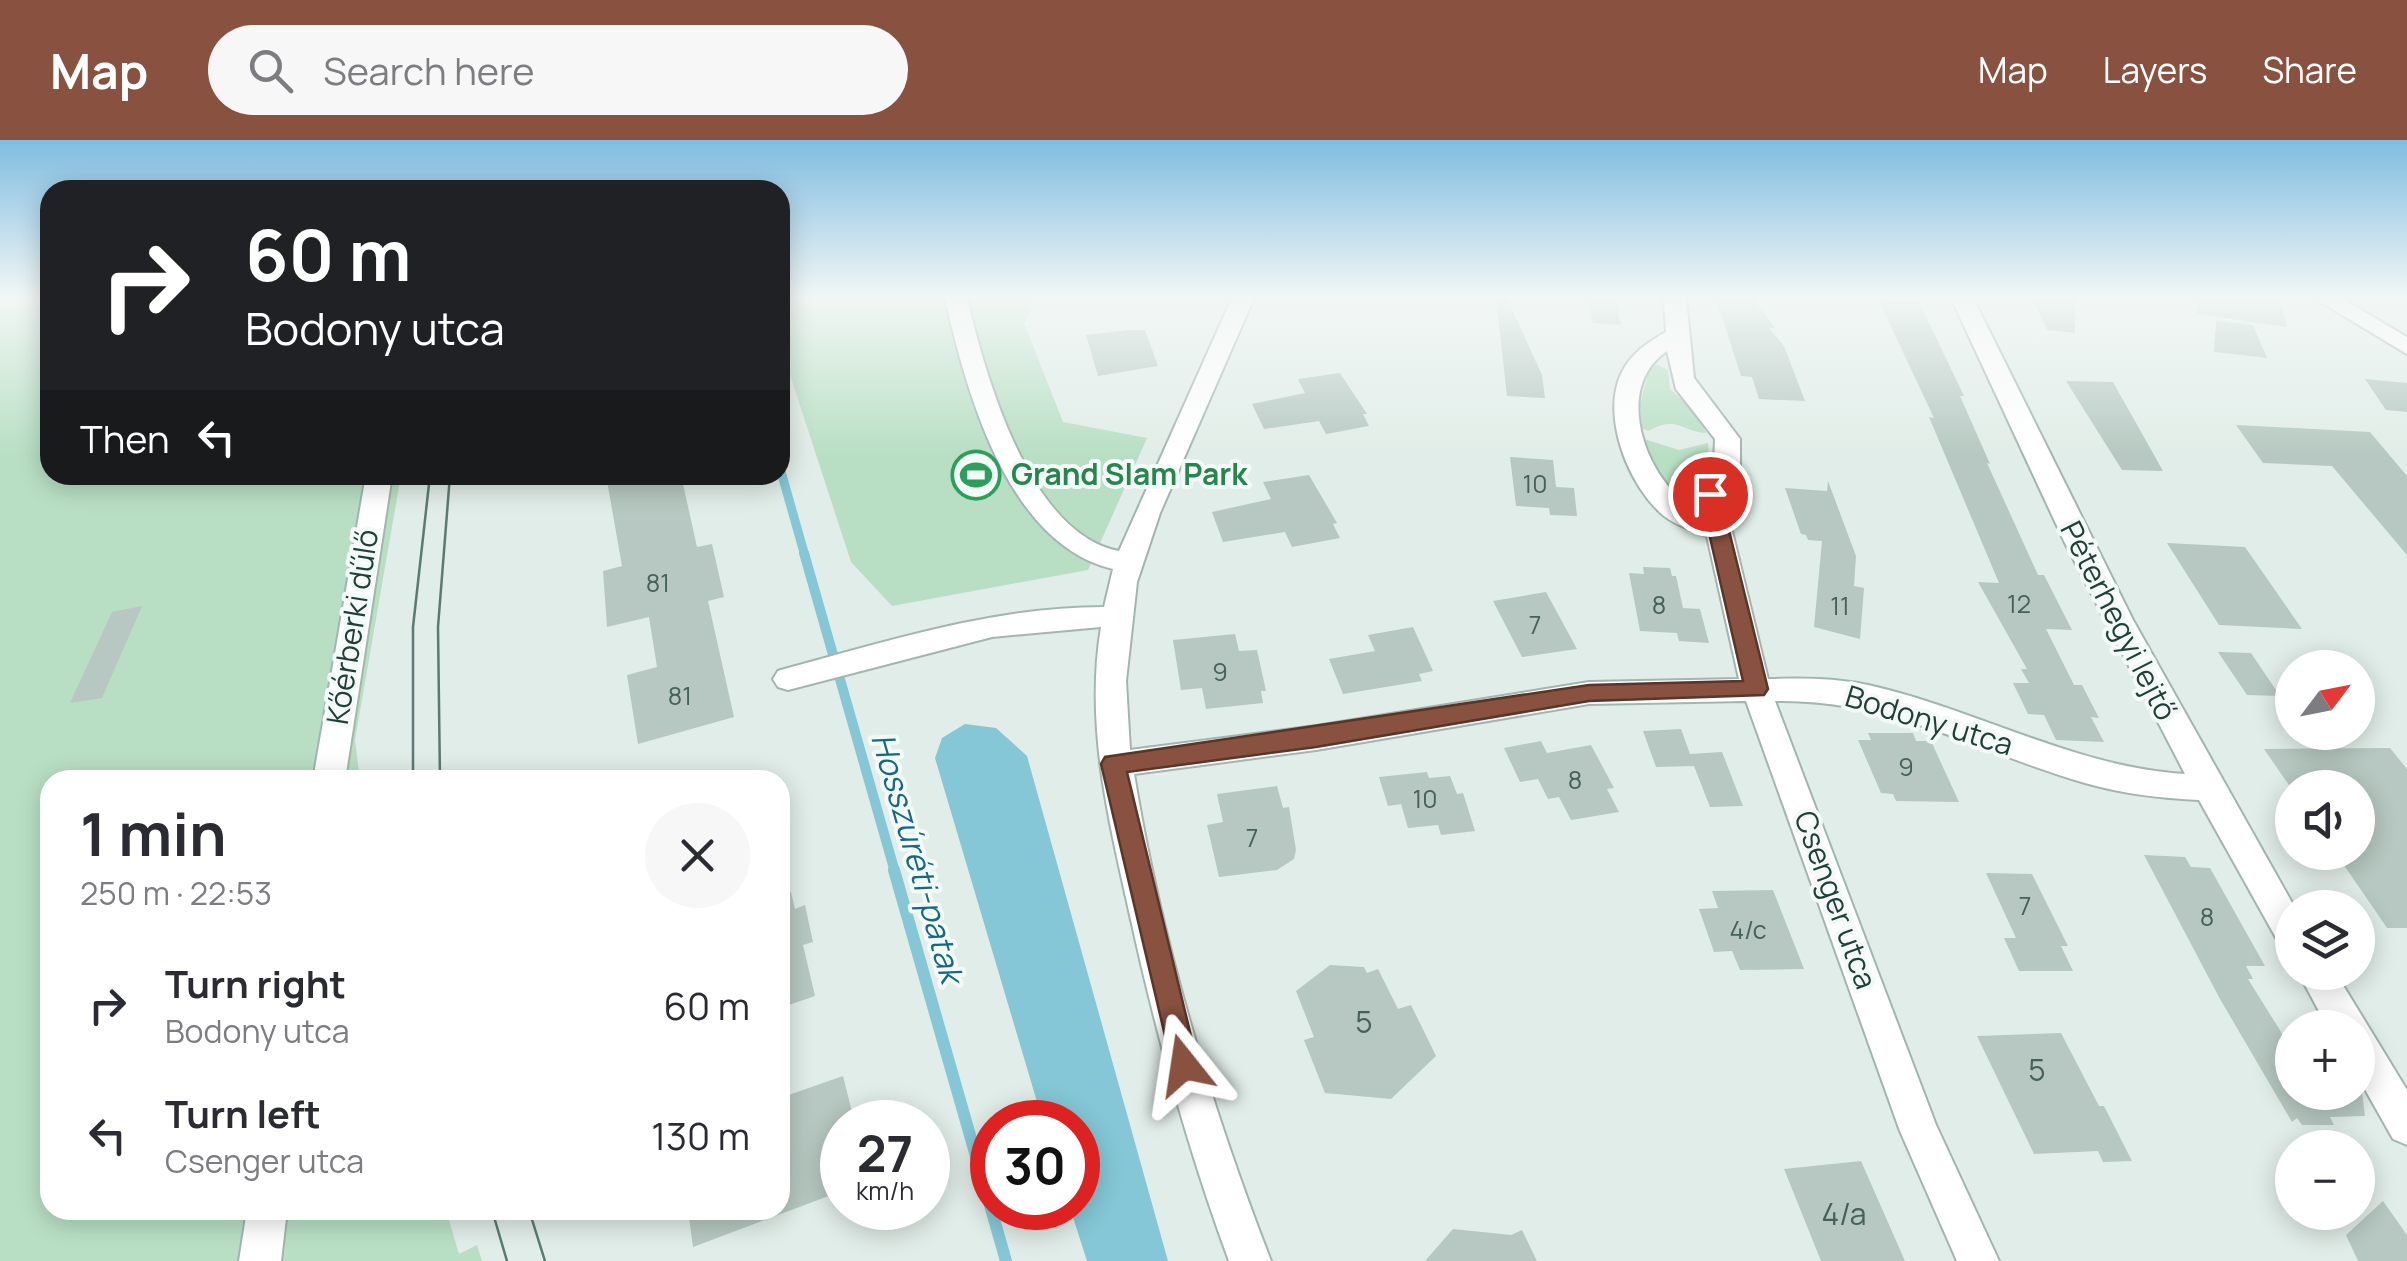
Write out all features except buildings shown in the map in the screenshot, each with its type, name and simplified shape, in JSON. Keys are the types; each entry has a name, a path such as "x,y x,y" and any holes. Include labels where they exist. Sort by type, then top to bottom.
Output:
{"street":[{"path":"970,350 1018,476 1036,504 1068,536 1095,554 1130,563"},
{"path":"1220,350 1142,525 1130,563 1116,617 1110,706 1113,764 1184,1065 1250,1261"},
{"path":"1656,350 1639,362 1629,396 1630,426 1644,471 1669,505 1685,518 1718,531"},
{"name":"Csenger utca","path":"1681,350 1682,377 1691,393 1713,413 1728,450 1727,466 1710,494 1756,689 1920,1131 1978,1261"},
{"name":"Péterhegyi lejtő","path":"1986,350 2045,478 2206,788 2275,905"},
{"name":"Kőérberki dűlő","path":"331,770 377,485"},
{"path":"800,676 1030,620 1116,617"},
{"name":"Bodony utca","path":"1113,764 1316,738 1589,693 1814,689 1866,696 2086,771 2142,784 2206,788"},
{"path":"2375,1072 2407,1126"},
{"path":"260,1261 266,1220"}],"green space":[{"path":"0,350 40,350 40,485 399,485 355,740 359,770 40,770 40,1220 449,1220 459,1254 477,1245 482,1261 0,1261"},
{"name":"Grand Slam Park","path":"790,350 1035,350 1063,422 1147,438 1088,570 892,606 851,562 790,375"},
{"path":"1656,364 1668,370 1670,389 1698,414 1706,433 1673,424 1648,431 1642,428 1640,405 1650,366"},
{"path":"1644,439 1679,450 1708,443 1696,500 1680,502 1661,477"}],"water":[{"path":"965,724 996,728 1027,756 1168,1261 1087,1261 1077,1230 1100,1230 1100,1100 1036,1100 935,758 942,738"}],"waterway":[{"name":"Hosszúréti-patak","path":"785,485 805,556"},
{"name":"Hosszúréti-patak","path":"804,553 895,872"},
{"name":"Hosszúréti-patak","path":"894,870 1006,1261"}],"tram line":[{"path":"413,770 413,627 429,485"},
{"path":"440,770 438,627 449,485"},
{"path":"495,1220 507,1261"},
{"path":"532,1220 545,1261"}],"place":[{"name":"Grand Slam Park","path":"976,475"}],"route":[{"path":"1184,1065 1113,764 1316,738 1589,693 1756,689 1710,494"}]}
